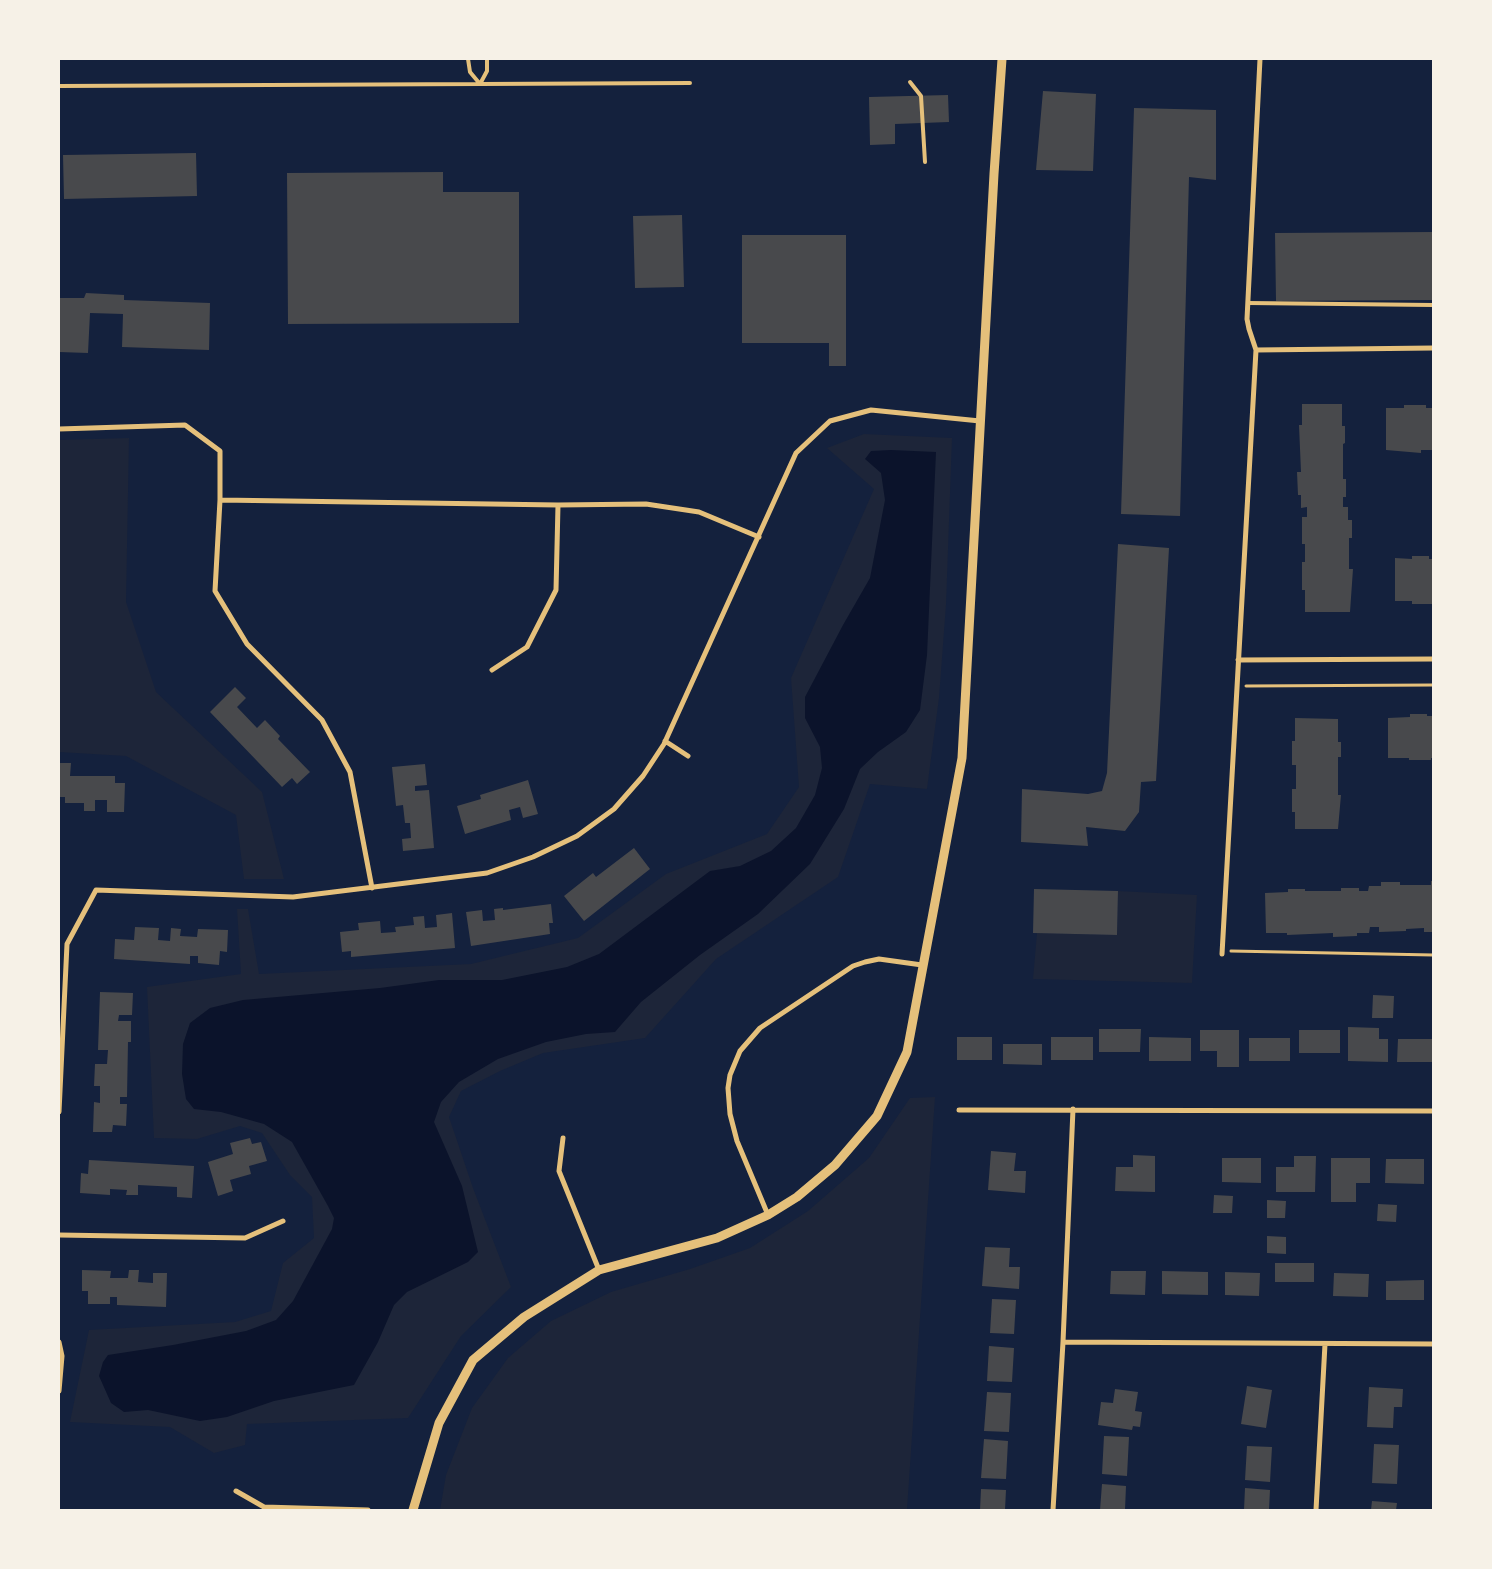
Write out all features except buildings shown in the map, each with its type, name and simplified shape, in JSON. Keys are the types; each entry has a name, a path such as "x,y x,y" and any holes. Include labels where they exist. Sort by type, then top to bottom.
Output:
{"street":[{"path":"414,1510 439,1423 473,1360 524,1316 599,1270 717,1238 768,1215 797,1197 835,1165 877,1116 907,1052 962,758 1002,59"},
{"path":"1222,953 1256,350 1249,329 1248,303 1260,59"},
{"path":"1256,350 1433,348"},
{"path":"59,1112 67,944 96,890 292,897 487,873 533,857 577,836 614,809 643,776 665,742 796,453 830,421 871,410 980,421"},
{"path":"59,429 185,425 220,451 220,500 215,591 247,644 322,720 350,772 372,888"},
{"path":"220,500 558,505 646,504 699,512 759,537"},
{"path":"492,670 527,647 556,590 558,505"},
{"path":"1238,660 1433,659"},
{"path":"665,742 688,756"},
{"path":"768,1215 737,1141 730,1114 728,1088 730,1074 740,1051 760,1028 853,966 879,959 922,966"},
{"path":"1053,1510 1063,1342 1073,1109"},
{"path":"959,1110 1433,1111"},
{"path":"563,1138 559,1172 599,1270"},
{"path":"59,1234 244,1238 283,1221"},
{"path":"59,1342 62,1356 59,1391"},
{"path":"1063,1342 1433,1344"},
{"path":"1316,1510 1325,1344"},
{"path":"236,1492 264,1507 368,1510"}],"lane":[{"path":"468,59 470,72 480,84"},
{"path":"480,84 487,72 487,59"},
{"path":"910,82 921,96 925,162"},
{"path":"59,86 690,83"},
{"path":"1248,303 1433,306"}],"path":[{"path":"1236,686 1433,685"},
{"path":"1222,953 1433,955"}],"shaded area":[{"path":"864,434 952,438 946,605 939,698 927,789 870,784 838,877 716,959 645,1038 543,1053 500,1071 461,1091 449,1117 473,1188 511,1287 461,1336 408,1418 247,1424 245,1445 214,1453 170,1427 70,1422 89,1330 235,1322 271,1311 283,1263 314,1238 312,1197 290,1175 262,1133 240,1126 197,1139 154,1138 147,987 241,974 237,909 248,909 259,974 471,964 578,938 666,874 767,834 799,787 791,678 874,489 827,448"},
{"path":"129,438 126,602 156,692 262,792 284,879 244,879 236,815 126,756 59,752 59,440"},
{"path":"871,451 936,452 927,655 920,710 906,732 878,752 860,769 844,809 810,864 758,914 700,955 641,1002 615,1032 586,1034 546,1042 498,1059 459,1082 441,1102 434,1122 462,1186 478,1252 468,1262 407,1292 394,1305 378,1342 354,1385 274,1401 227,1417 200,1421 148,1410 124,1412 111,1403 99,1376 103,1362 108,1355 246,1331 276,1320 293,1301 332,1229 334,1218 292,1142 264,1124 221,1112 194,1109 186,1099 182,1074 183,1044 190,1023 210,1008 243,1000 380,988 439,980 502,980 567,967 599,954 710,871 740,866 771,851 796,828 815,795 822,768 820,747 805,718 805,697 870,578 885,500 881,473 865,459"},
{"path":"1118,891 1197,895 1192,983 1033,979 1037,933 1117,935"},
{"path":"935,1097 907,1510 440,1510 446,1475 472,1408 508,1358 551,1321 611,1292 690,1269 750,1248 808,1211 869,1158 910,1098"}]}
